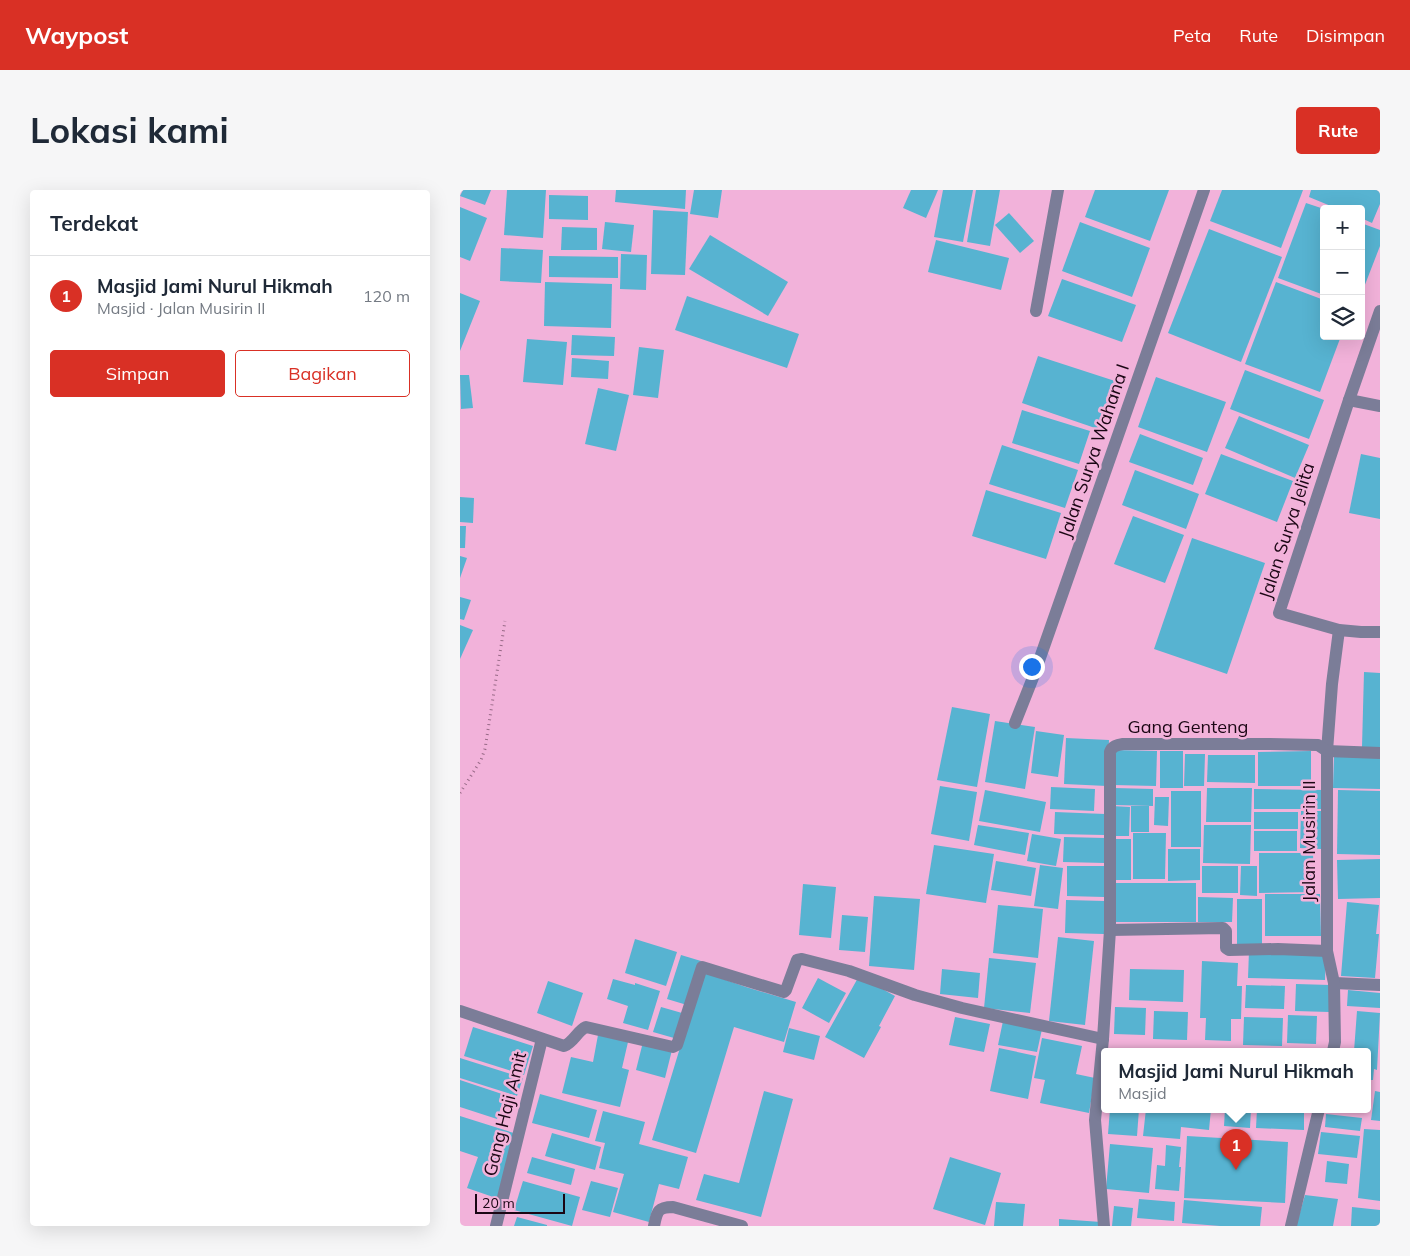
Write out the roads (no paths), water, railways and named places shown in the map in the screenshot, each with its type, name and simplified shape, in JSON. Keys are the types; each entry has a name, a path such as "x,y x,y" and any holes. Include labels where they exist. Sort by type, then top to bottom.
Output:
{"street":[{"path":"1036,311 1058,190"},
{"name":"Jalan Surya Wahana I","path":"1015,723 1204,190"},
{"name":"Jalan Surya Jelita","path":"1339,630 1279,613 1380,311"},
{"path":"1349,400 1380,406"},
{"path":"1339,630 1380,632"},
{"name":"Jalan Musirin II","path":"1334,1048 1334,983 1327,951 1327,751 1332,684 1339,630"},
{"name":"Gang Genteng","path":"1102,1048 1110,930 1111,748 1123,744 1266,744 1318,745 1327,751"},
{"path":"1327,751 1380,752"},
{"path":"1110,930 1223,928 1226,931 1227,950 1278,949 1327,951"},
{"path":"460,1011 564,1046 586,1026 673,1047 677,1045 702,967 784,992 797,960 800,959 849,971 915,995 962,1008 1103,1039"},
{"path":"1334,983 1380,985"},
{"name":"Gang Haji Amit","path":"496,1226 542,1039"},
{"name":"Gang Genteng","path":"1101,1059 1095,1120 1104,1226"},
{"path":"1291,1226 1318,1113"},
{"path":"654,1226 657,1212 661,1208 666,1207 673,1207 742,1226"}],"place":[{"name":"Masjid Jami Nurul Hikmah","path":"1236,1170"}]}
